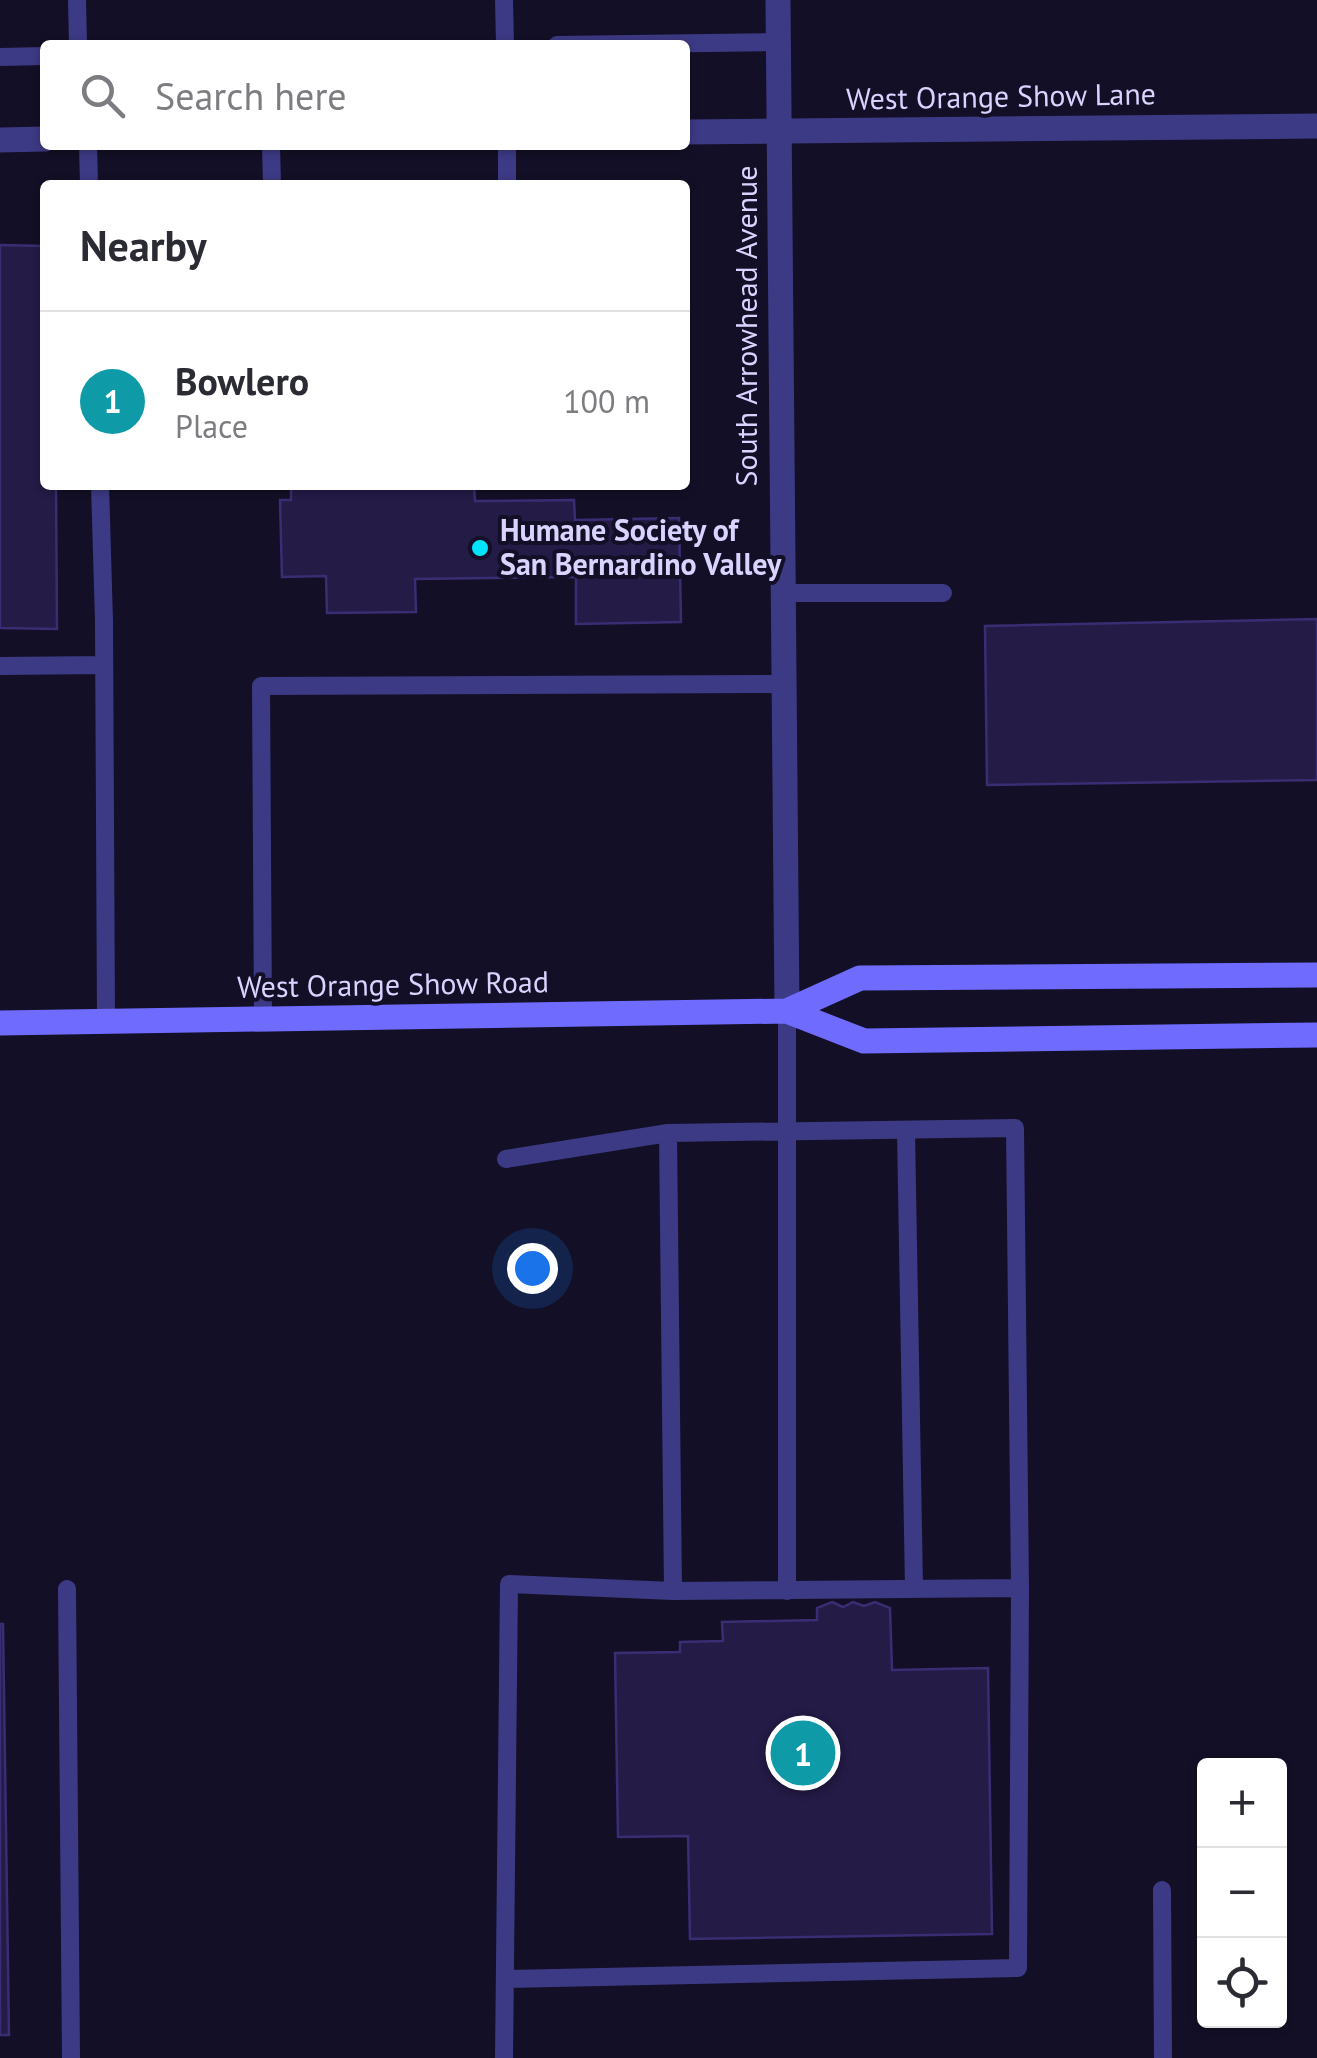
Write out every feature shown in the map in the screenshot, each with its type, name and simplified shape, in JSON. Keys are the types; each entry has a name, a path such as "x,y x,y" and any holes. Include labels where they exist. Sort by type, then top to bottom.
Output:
{"main road":[{"name":"West Orange Show Road","path":"787,1011 860,978 1003,980 1317,974"},
{"name":"West Orange Show Road","path":"0,1023 787,1011 864,1040 1317,1035"}],"street":[{"name":"South Arrowhead Avenue","path":"778,0 787,1011"},
{"name":"West Orange Show Lane","path":"690,132 1317,126"},
{"path":"0,140 40,140"}],"lane":[{"path":"78,0 78,40"},
{"path":"504,0 505,40"},
{"path":"690,43 778,42"},
{"path":"0,57 40,56"},
{"path":"88,150 89,180"},
{"path":"270,150 272,180"},
{"path":"507,150 507,180"},
{"path":"100,490 106,1021"},
{"path":"782,594 943,593"},
{"path":"0,666 104,665"},
{"path":"262,1019 261,686 783,684"},
{"path":"787,1011 787,1591"},
{"path":"505,1979 1018,1968 1020,1588 1015,1128 668,1132 506,1159"},
{"path":"906,1131 914,1588"},
{"path":"668,1132 673,1591"},
{"path":"504,2058 510,1584 673,1591 1020,1588"},
{"path":"67,1589 71,2058"},
{"path":"1162,1890 1162,2058"}],"building":[{"path":"0,245 40,246 40,490 56,490 57,629 0,628"},
{"name":"Humane Society of San Bernardino Valley","path":"291,490 474,490 475,501 574,500 575,520 679,518 681,622 576,624 576,577 415,579 416,612 327,613 326,576 282,577 280,500 291,500"},
{"path":"1317,619 1317,780 987,785 985,626"},
{"path":"832,1602 843,1607 853,1602 864,1606 875,1602 890,1608 892,1670 988,1668 992,1934 690,1939 688,1836 618,1837 615,1653 680,1652 680,1642 723,1641 722,1622 817,1620 817,1608"},
{"path":"3,1624 9,2035 0,2035"}],"place":[{"name":"Humane Society of San Bernardino Valley","path":"480,548"},
{"name":"Bowlero","path":"803,1753"}]}
